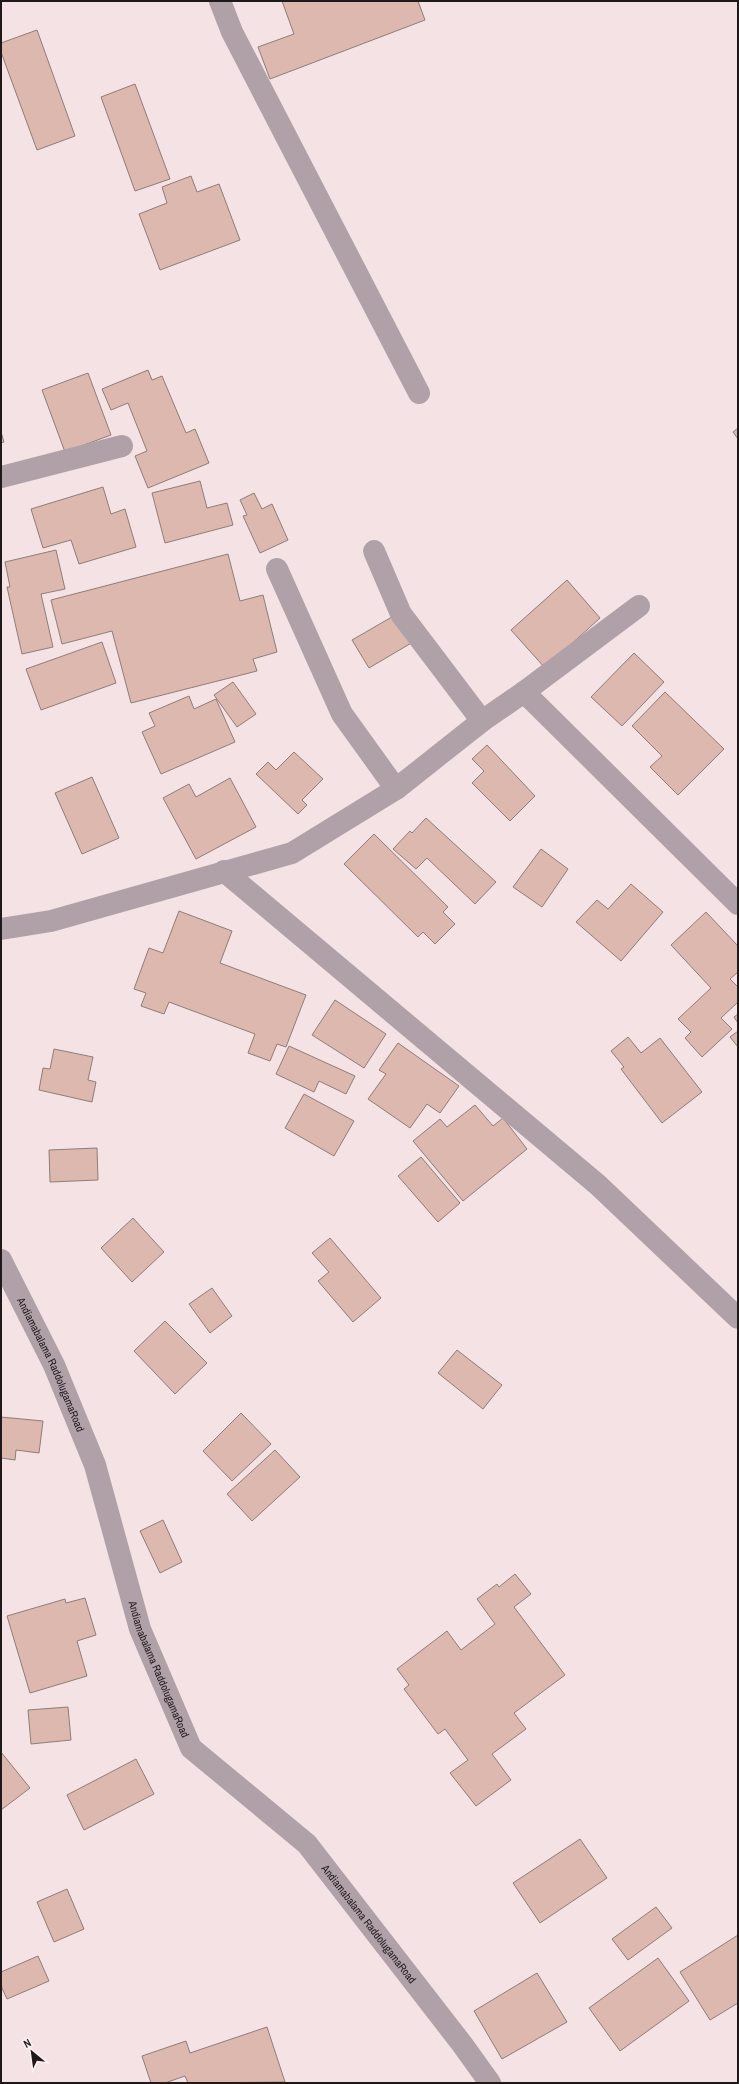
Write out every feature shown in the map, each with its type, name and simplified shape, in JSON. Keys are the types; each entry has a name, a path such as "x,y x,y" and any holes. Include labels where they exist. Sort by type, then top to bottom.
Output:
{"street":[{"path":"220,1 232,32 419,393"},
{"path":"1,477 122,446"},
{"path":"374,551 401,614 482,721"},
{"path":"277,569 342,714 396,789"},
{"path":"1,929 52,921 224,871 292,853 396,789 482,721 524,692 639,606"},
{"path":"524,692 738,904"},
{"path":"224,871 598,1185 738,1318"},
{"name":"Andiamabalama RaddolugamaRoad","path":"1,1260 54,1365 95,1465 140,1629 192,1748 306,1844 462,2044 490,2083"}],"building":[{"path":"282,1 418,1 425,20 270,79 258,47 294,34"},
{"path":"37,30 75,136 37,150 1,52 1,43"},
{"path":"135,84 170,179 135,191 101,97"},
{"path":"191,176 197,192 219,184 240,240 160,270 139,214 167,203 162,187"},
{"path":"148,370 152,380 162,376 186,433 195,429 209,463 148,488 135,456 147,451 128,403 111,410 102,389"},
{"path":"88,373 111,435 65,452 42,390"},
{"path":"738,428 738,439 733,432"},
{"path":"1,432 4,442 1,443"},
{"path":"200,481 207,508 227,503 233,525 165,543 152,493"},
{"path":"103,487 111,514 125,509 136,547 79,564 71,540 43,548 31,509"},
{"path":"254,493 262,509 272,504 288,540 260,553 243,516 247,515 240,500"},
{"path":"56,550 65,589 41,594 53,647 22,654 7,587 10,587 5,562"},
{"path":"228,554 240,601 263,595 277,652 253,659 257,671 131,703 112,631 62,644 51,600"},
{"path":"567,580 600,618 545,668 511,630"},
{"path":"397,614 413,642 369,668 352,640"},
{"path":"102,642 116,683 41,710 26,669"},
{"path":"634,653 664,682 622,726 591,697"},
{"path":"233,682 256,714 237,727 214,695"},
{"path":"665,692 724,749 678,795 650,767 662,756 632,726"},
{"path":"189,696 194,709 216,699 235,742 161,774 142,732 155,726 149,713"},
{"path":"487,745 535,796 510,821 472,783 484,771 472,759"},
{"path":"294,752 323,779 302,800 307,805 298,814 256,774 268,762 276,770"},
{"path":"92,777 119,838 82,854 55,793"},
{"path":"230,778 256,827 196,859 163,798 189,784 196,797"},
{"path":"426,818 496,882 475,904 427,858 416,869 393,849 410,831 412,833"},
{"path":"374,834 448,907 443,912 455,924 435,944 423,932 418,937 344,864"},
{"path":"541,849 568,869 542,907 513,887"},
{"path":"631,884 663,912 621,961 576,922 597,900 608,909"},
{"path":"179,911 232,931 220,963 306,995 286,1047 277,1044 270,1061 248,1053 255,1034 169,1002 164,1014 141,1006 146,993 134,989 149,948 163,953"},
{"path":"706,912 738,946 738,972 730,979 738,987 738,1002 721,1018 732,1029 702,1057 685,1038 691,1032 678,1019 711,988 671,945"},
{"path":"335,1000 386,1034 364,1068 312,1035"},
{"path":"738,1014 738,1023 734,1017"},
{"path":"738,1031 738,1047 730,1037"},
{"path":"628,1037 641,1053 660,1038 702,1092 662,1123 621,1069 624,1067 611,1051"},
{"path":"398,1043 459,1086 440,1113 427,1104 410,1128 368,1099 386,1074 379,1070"},
{"path":"289,1046 355,1076 346,1094 319,1081 314,1092 276,1074"},
{"path":"54,1049 93,1057 88,1080 96,1082 92,1102 39,1090 43,1068 50,1069"},
{"path":"304,1094 354,1121 334,1156 285,1128"},
{"path":"475,1105 493,1126 503,1118 527,1149 463,1201 413,1141 440,1119 447,1127"},
{"path":"97,1148 98,1180 50,1182 49,1150"},
{"path":"421,1157 460,1203 438,1222 398,1176"},
{"path":"133,1218 164,1252 132,1282 101,1248"},
{"path":"330,1238 381,1298 353,1322 318,1281 329,1272 312,1253"},
{"path":"212,1288 232,1316 210,1333 189,1304"},
{"path":"165,1321 207,1363 175,1394 134,1351"},
{"path":"457,1350 502,1385 483,1409 438,1373"},
{"path":"241,1413 271,1444 232,1481 203,1451"},
{"path":"1,1417 43,1421 39,1453 16,1450 15,1460 1,1458"},
{"path":"275,1450 300,1477 252,1521 227,1494"},
{"path":"163,1520 182,1562 160,1573 140,1531"},
{"path":"515,1574 531,1594 514,1607 565,1675 514,1713 526,1729 492,1754 511,1780 476,1806 450,1773 468,1760 445,1729 438,1734 404,1689 409,1685 397,1669 447,1631 461,1650 495,1624 477,1599 497,1584 499,1587"},
{"path":"85,1598 96,1635 77,1641 87,1676 30,1693 7,1616 65,1599 66,1603"},
{"path":"68,1707 71,1740 31,1744 28,1710"},
{"path":"1,1752 30,1788 1,1810"},
{"path":"136,1759 154,1794 84,1830 67,1795"},
{"path":"580,1839 607,1878 540,1923 513,1883"},
{"path":"67,1889 84,1929 54,1942 37,1902"},
{"path":"656,1907 672,1928 628,1960 612,1939"},
{"path":"738,1935 738,2003 710,2020 680,1972"},
{"path":"38,1956 49,1981 7,1999 1,1986 1,1972"},
{"path":"658,1958 689,2001 620,2051 589,2008"},
{"path":"537,1973 567,2022 502,2059 474,2011"},
{"path":"267,2027 285,2082 188,2083 185,2076 165,2083 151,2083 142,2056 186,2041 190,2053"}]}
